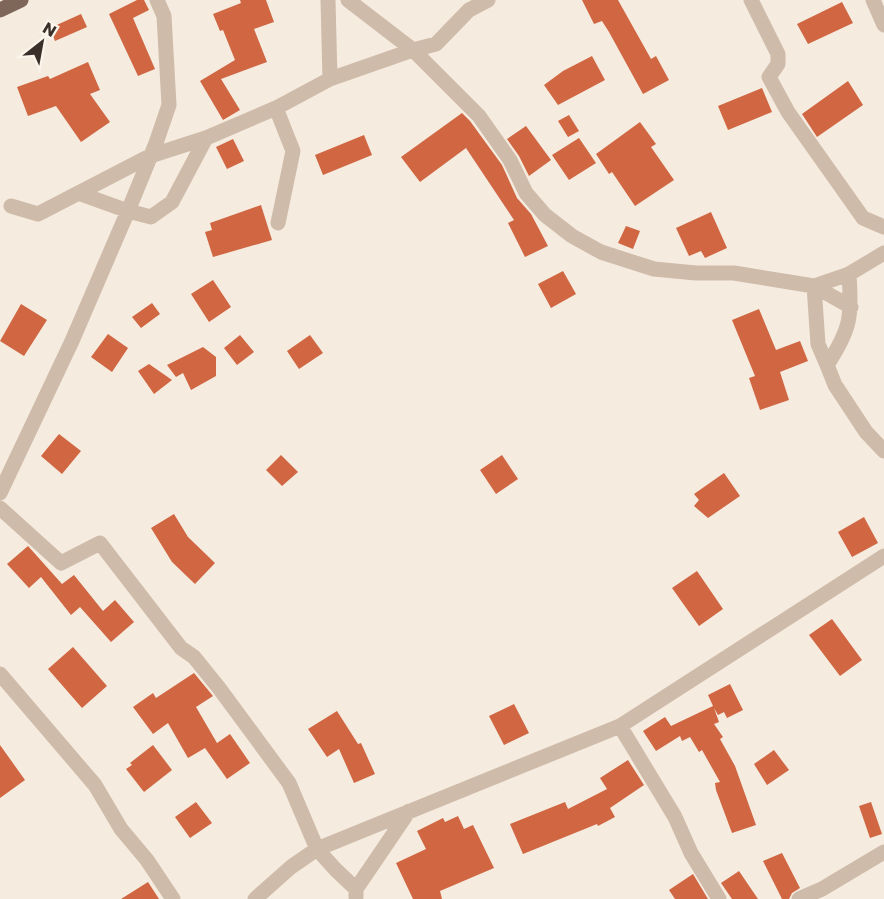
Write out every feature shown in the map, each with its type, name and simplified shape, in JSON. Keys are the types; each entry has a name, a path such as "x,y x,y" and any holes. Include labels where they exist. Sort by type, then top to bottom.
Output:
{"main road":[{"path":"0,10 21,0"}],"street":[{"path":"0,493 72,341 128,212 168,105 164,16 157,0"},
{"path":"328,0 330,79"},
{"path":"348,0 413,50 479,116 510,160 526,193 545,215 572,236 601,252 654,269 696,273 734,273 814,286 851,307"},
{"path":"11,206 38,214 150,156 206,138 276,108 330,79 436,44 469,9 488,0"},
{"path":"751,0 778,54 778,64 769,77 788,112 863,218 884,227"},
{"path":"873,0 884,25"},
{"path":"276,108 293,151 278,223"},
{"path":"78,194 128,212 150,217 172,202 206,138"},
{"path":"814,286 849,274 884,253"},
{"path":"827,365 846,332 851,307 849,274"},
{"path":"814,286 818,344 835,385 866,432 884,451"},
{"path":"0,508 61,563 100,543 181,648 195,657 289,783 317,849 356,894 409,811"},
{"path":"255,899 291,867 317,849 620,726 884,556"},
{"path":"0,674 94,785 121,829 147,860 172,899"},
{"path":"620,726 675,817 692,853 719,899"},
{"path":"799,899 822,889 884,852"}],"building":[{"path":"137,0 144,0 149,10 133,18 155,69 138,76 109,14"},
{"path":"240,0 266,0 274,22 254,29 267,62 221,79 240,110 223,120 200,81 235,60 223,30 220,31 213,14 241,3"},
{"path":"582,0 618,0 651,59 656,56 669,80 643,94 602,21 594,24"},
{"path":"842,2 853,23 808,44 797,24"},
{"path":"81,14 87,27 55,41 50,28"},
{"path":"592,56 605,80 558,105 544,85 563,71"},
{"path":"88,62 100,90 90,94 110,122 81,142 56,106 28,116 17,87 48,76 50,79"},
{"path":"848,81 863,105 817,137 802,114"},
{"path":"762,88 772,112 728,130 718,106"},
{"path":"462,113 502,165 517,198 531,214 548,246 525,257 508,223 514,220 466,148 420,182 401,157"},
{"path":"569,115 579,131 568,137 558,121"},
{"path":"640,122 656,144 651,147 674,180 635,206 612,172 609,174 596,154"},
{"path":"526,126 551,160 529,176 507,139"},
{"path":"364,135 372,155 323,175 315,155"},
{"path":"579,138 596,163 569,180 552,155"},
{"path":"233,139 244,161 227,169 216,147"},
{"path":"261,205 272,240 213,257 205,232 212,230 210,223"},
{"path":"711,212 727,248 705,258 701,251 689,256 676,228"},
{"path":"626,226 640,231 633,249 618,243"},
{"path":"563,271 576,294 551,308 538,284"},
{"path":"213,280 231,307 209,322 191,294"},
{"path":"152,303 160,314 141,328 132,317"},
{"path":"21,304 47,320 24,356 0,341"},
{"path":"759,309 776,350 800,341 808,361 780,372 789,400 760,410 749,378 755,376 732,320"},
{"path":"108,334 128,348 112,372 91,357"},
{"path":"240,335 254,352 237,365 224,348"},
{"path":"310,335 323,353 299,369 287,351"},
{"path":"203,347 216,357 216,376 191,390 183,373 176,377 167,365"},
{"path":"149,364 172,380 154,394 138,371"},
{"path":"59,434 81,451 62,474 41,456"},
{"path":"281,455 298,472 282,486 266,470"},
{"path":"502,455 518,479 496,494 480,470"},
{"path":"724,473 740,496 708,518 694,506 699,500 694,494"},
{"path":"174,514 188,537 215,563 195,584 172,562 151,528"},
{"path":"864,517 878,543 852,557 838,532"},
{"path":"28,546 62,584 74,575 103,611 115,600 134,622 111,642 80,607 71,615 41,577 29,588 7,564"},
{"path":"697,571 723,609 699,626 672,588"},
{"path":"832,619 862,660 840,676 809,635"},
{"path":"73,647 107,686 82,708 48,669"},
{"path":"194,673 213,696 196,707 217,743 230,734 250,763 227,779 205,748 188,758 168,723 153,734 133,707 153,693 156,698"},
{"path":"730,684 743,710 727,718 724,712 718,715 714,708 719,722 714,724 723,737 720,739 735,766 756,825 732,833 716,790 715,783 720,782 702,750 699,752 690,737 682,741 680,736 656,751 643,731 665,717 671,726 713,706 708,695"},
{"path":"514,704 529,733 504,745 489,716"},
{"path":"337,711 358,744 361,743 375,774 354,783 339,749 327,757 308,729"},
{"path":"0,745 25,780 0,798"},
{"path":"153,745 172,770 144,792 126,769 132,765 130,763"},
{"path":"774,750 789,770 767,785 754,764"},
{"path":"628,760 644,785 610,808 615,817 598,826 597,824 523,854 510,824 565,802 568,809 607,789 600,778"},
{"path":"196,802 212,823 190,838 175,817"},
{"path":"871,802 882,834 870,838 859,806"},
{"path":"458,816 464,829 473,825 494,868 440,891 442,899 413,899 396,863 426,849 417,831 443,818 445,822"},
{"path":"782,853 800,888 792,893 789,899 782,899 763,861"},
{"path":"739,871 758,899 732,899 721,883"},
{"path":"693,874 708,899 675,899 669,890"},
{"path":"148,882 159,899 121,899"}]}
